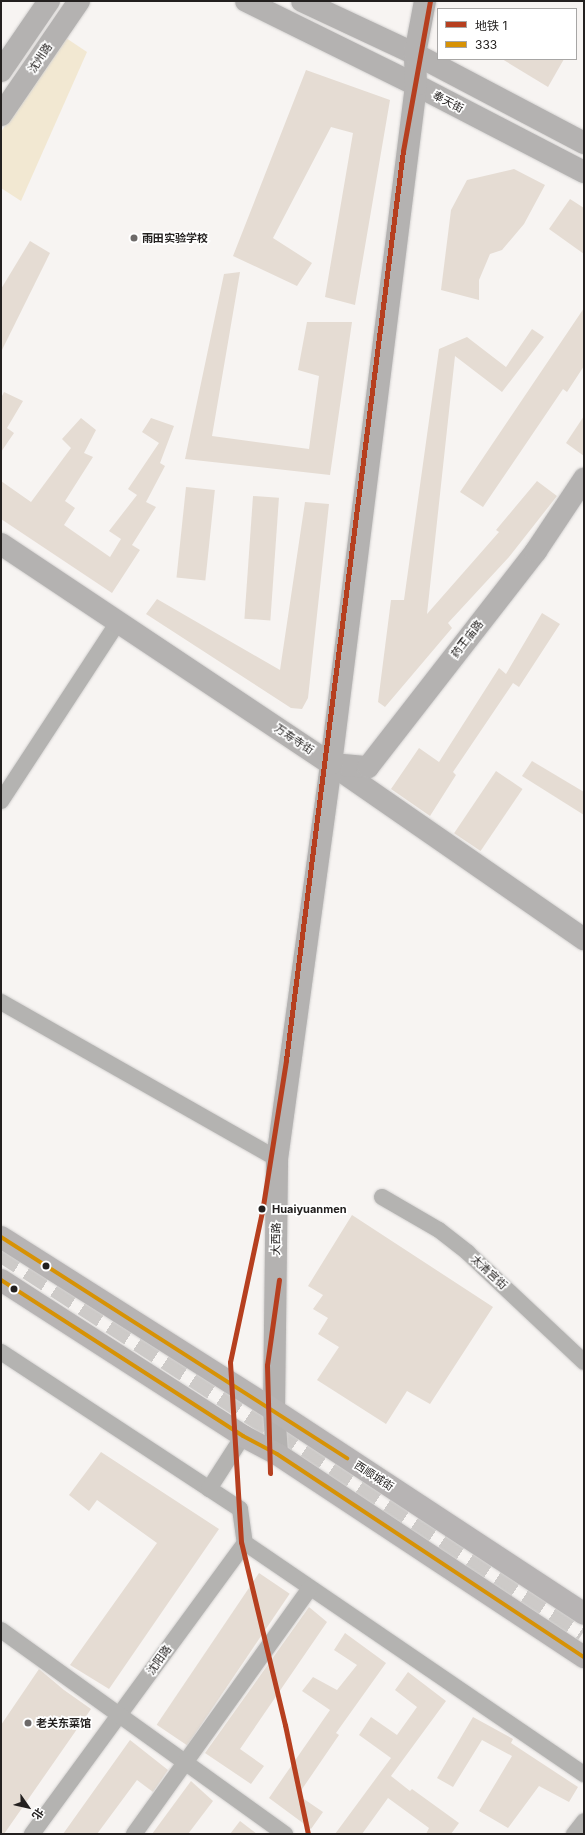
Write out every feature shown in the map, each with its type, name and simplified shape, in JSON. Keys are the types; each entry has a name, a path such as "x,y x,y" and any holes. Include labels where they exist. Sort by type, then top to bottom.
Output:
{"main road":[{"path":"1,71 49,1"},
{"name":"沈州路","path":"1,115 79,1"},
{"name":"奉天街","path":"246,1 416,85 584,172"},
{"path":"302,1 415,54 584,143"},
{"name":"大西路","path":"277,1454 274,1410 277,1159 331,764 416,85 415,54 426,1"},
{"name":"药王庙路","path":"331,764 368,767 536,551 584,479"},
{"name":"万寿寺街","path":"1,544 331,764 584,939"},
{"name":"西顺城街","path":"1,1237 274,1410 584,1614"},
{"path":"1,1280 243,1436 277,1454 584,1657"}],"street":[{"path":"1,801 118,622"},
{"path":"1,1002 277,1159"},
{"name":"太清宫街","path":"382,1197 439,1230 468,1253 584,1362"},
{"path":"1,1352 240,1508 245,1543 584,1774"},
{"path":"209,1489 243,1436"},
{"name":"沈阳路","path":"32,1834 245,1543"},
{"path":"134,1834 310,1588"},
{"path":"1,1630 285,1834"},
{"path":"574,1834 584,1821"}],"shaded area":[{"path":"63,36 87,52 21,201 1,188 1,132"}],"building":[{"path":"504,60 563,60 548,87"},
{"path":"306,70 390,100 355,305 325,297 353,133 331,127 273,238 312,263 297,286 233,256"},
{"path":"514,169 545,185 524,224 502,250 490,254 479,280 479,300 441,290 451,210 467,180"},
{"path":"570,199 584,208 584,254 549,229"},
{"path":"30,241 50,253 1,352 1,289"},
{"path":"240,272 212,436 309,449 319,376 298,370 307,322 352,322 330,475 185,459 224,274"},
{"path":"584,308 584,366 567,392 563,389 483,507 460,492"},
{"path":"532,329 544,337 502,392 455,356 427,614 499,532 496,530 537,481 557,496 509,557 448,623 452,628 385,707 378,702 391,600 404,600 439,349 467,337 506,367"},
{"path":"4,392 23,401 7,428 14,433 1,452 1,398"},
{"path":"584,416 584,456 566,443"},
{"path":"81,418 96,430 84,453 93,457 65,501 75,508 64,525 110,557 121,539 109,531 137,495 128,489 159,443 142,432 151,418 174,426 160,463 165,466 146,502 156,507 132,545 140,550 112,593 1,519 1,481 31,502 71,448 62,439"},
{"path":"186,487 215,490 205,581 176,578"},
{"path":"253,496 279,498 270,621 244,619"},
{"path":"305,502 329,504 308,698 302,709 291,708 146,614 157,599 280,670"},
{"path":"542,613 560,624 519,687 513,683 453,772 456,775 430,816 391,789 419,748 439,762 499,668 506,674"},
{"path":"532,761 584,792 584,815 522,776"},
{"path":"496,771 523,789 481,851 454,833"},
{"path":"352,1215 493,1307 430,1404 407,1391 386,1424 317,1380 339,1347 318,1334 328,1318 313,1309 323,1295 308,1286"},
{"path":"101,1452 219,1529 109,1689 70,1665 157,1543 97,1500 89,1511 69,1495"},
{"path":"259,1573 290,1594 187,1745 157,1725"},
{"path":"309,1607 327,1622 240,1749 264,1766 251,1784 205,1753"},
{"path":"345,1633 386,1663 336,1733 339,1735 298,1795 323,1812 311,1829 269,1798 330,1710 302,1691 313,1677 337,1690 357,1665 334,1650"},
{"path":"39,1669 64,1690 91,1709 4,1834 1,1834 1,1725"},
{"path":"408,1672 446,1701 391,1776 410,1791 412,1789 459,1823 451,1834 426,1834 429,1828 388,1798 362,1834 335,1834 391,1758 359,1735 371,1717 397,1735 417,1707 395,1690"},
{"path":"473,1717 513,1739 511,1743 578,1787 569,1802 539,1786 508,1828 479,1811 512,1756 482,1740 453,1787 437,1778"},
{"path":"130,1740 168,1770 153,1792 137,1780 97,1834 63,1834"},
{"path":"191,1781 213,1801 188,1834 152,1834"},
{"path":"240,1821 257,1834 230,1834"}],"tunnel":[{"path":"1,1251 584,1631"}],"metro line":[{"name":"1","path":"308,1834 285,1725 241,1542 230,1362 262,1212 286,1060 403,151 430,1"},
{"name":"1","path":"270,1473 267,1365 279,1280"}],"transit line":[{"name":"333","path":"1,1237 347,1458"},
{"name":"333","path":"1,1280 243,1436 277,1454 584,1657"}],"place":[{"name":"雨田实验学校","path":"134,238"},
{"name":"Huaiyuanmen","path":"262,1209"},
{"name":"老关东菜馆","path":"28,1723"}]}
